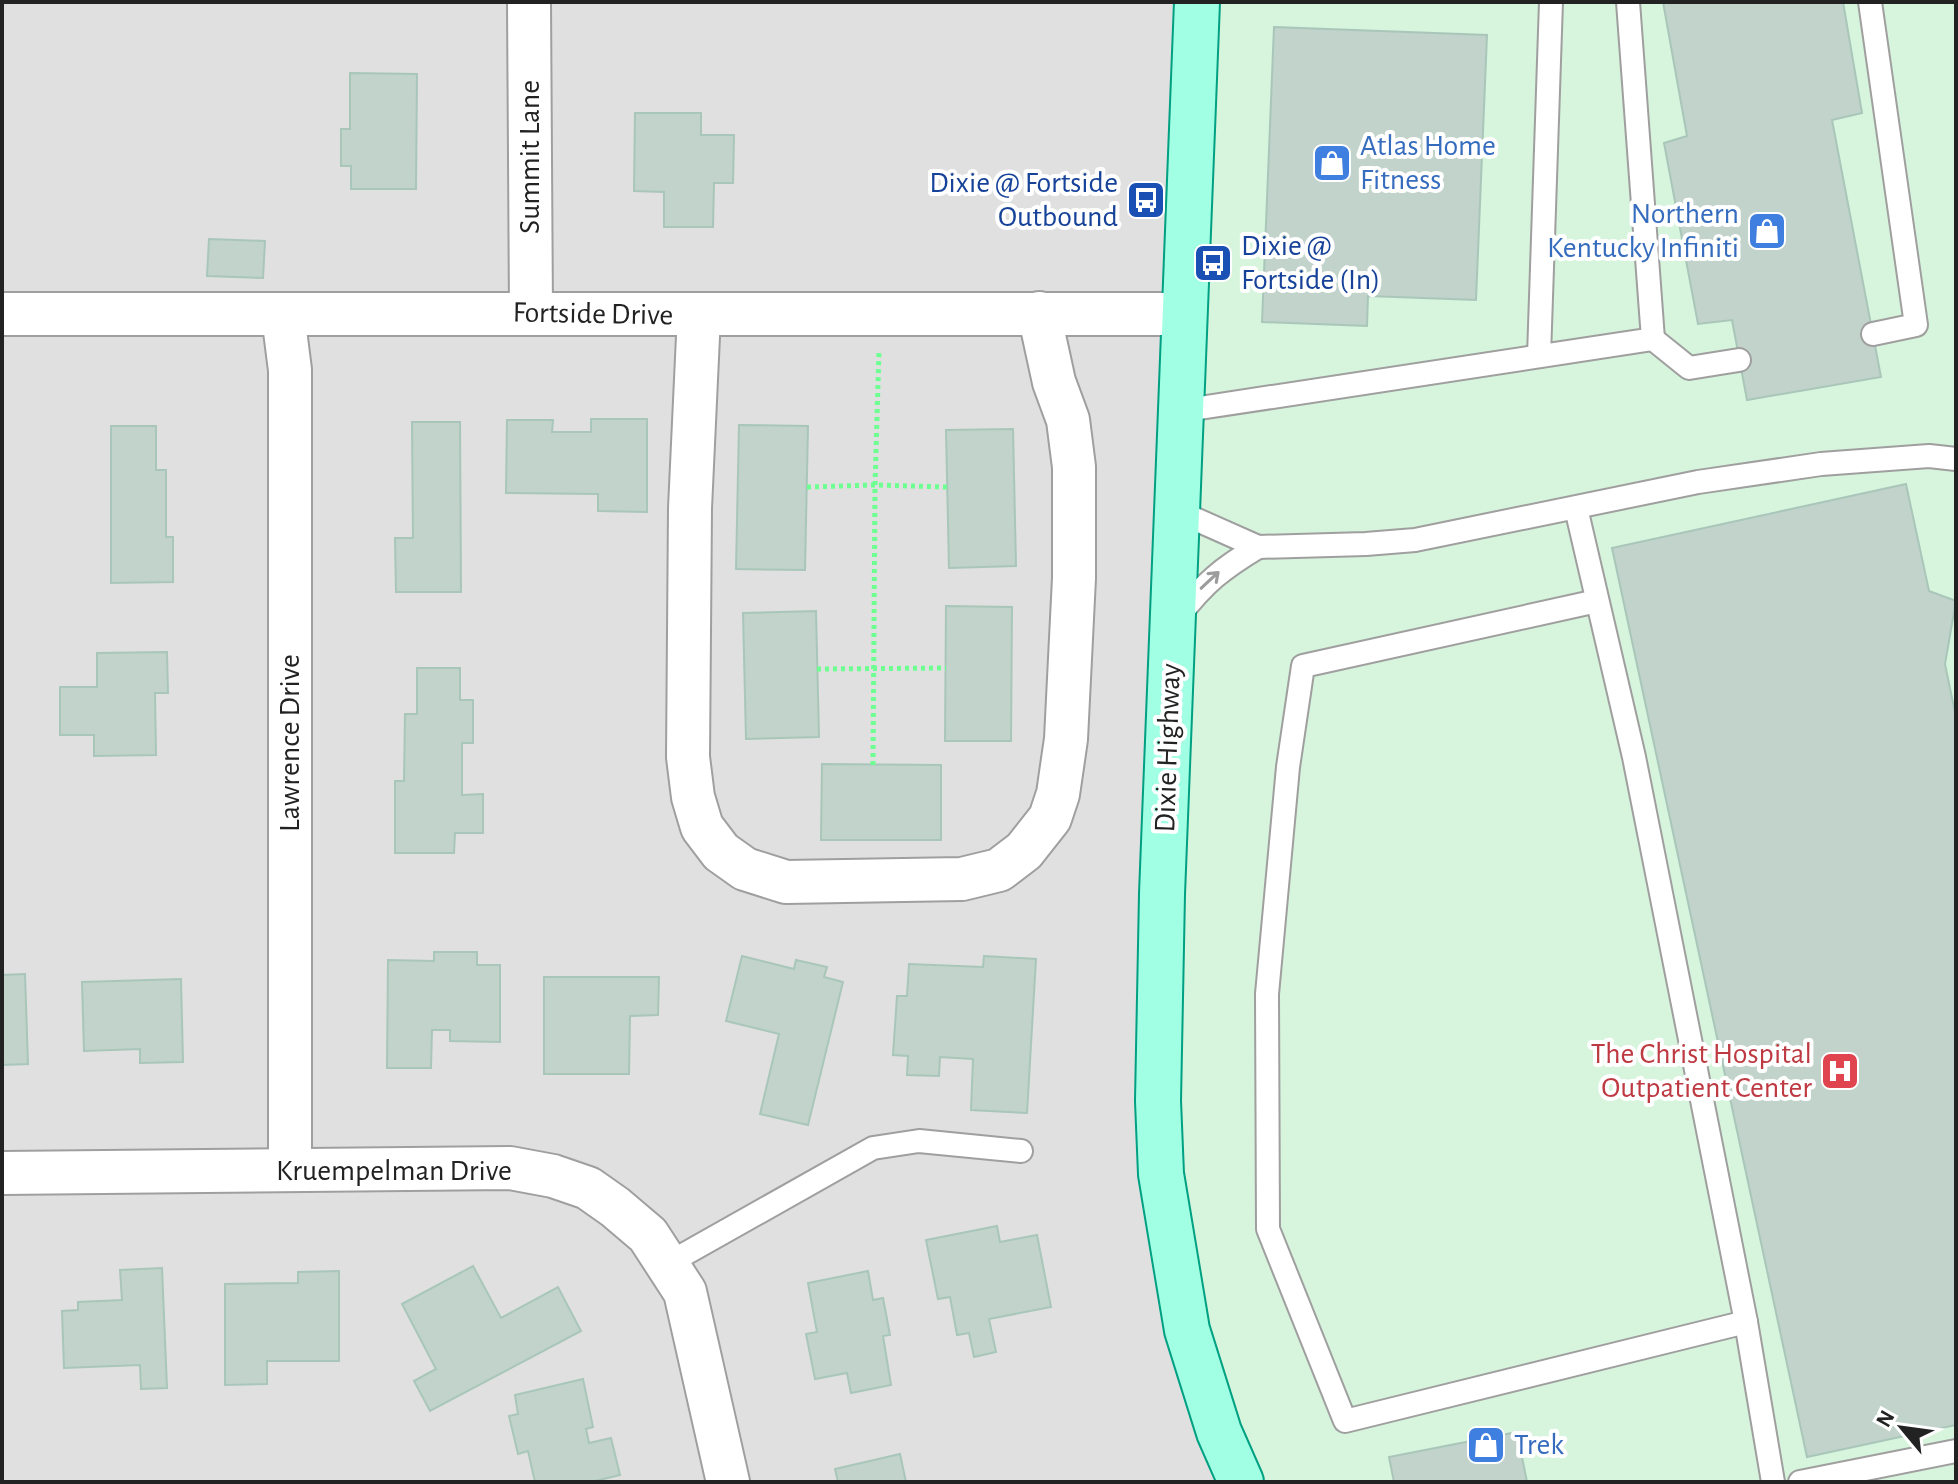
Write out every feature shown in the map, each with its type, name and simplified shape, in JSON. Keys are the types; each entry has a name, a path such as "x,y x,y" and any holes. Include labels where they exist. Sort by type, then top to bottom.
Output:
{"main road":[{"name":"Dixie Highway","path":"1197,2 1172,624 1158,1101 1161,1174 1187,1330 1219,1432 1241,1482"}],"street":[{"name":"Summit Lane","path":"529,2 531,313"},
{"path":"699,315 690,508 688,757 693,797 702,827 721,852 745,869 786,882 962,879 999,870 1024,851 1050,818 1058,794 1066,739 1074,578 1074,467 1068,420 1054,382 1039,313"},
{"name":"Fortside Drive","path":"2,314 1184,314"},
{"name":"Lawrence Drive","path":"283,315 290,370 290,1170"},
{"name":"Kruempelman Drive","path":"2,1173 510,1168 553,1176 588,1188 648,1235 685,1292 728,1482"}],"lane":[{"path":"1539,356 1551,2"},
{"path":"1628,2 1653,339 1689,368 1739,360"},
{"path":"1870,2 1916,325 1873,334"},
{"path":"1180,411 1653,339"},
{"path":"1177,511 1258,547 1415,540 1698,482 1821,464 1929,456 1956,459"},
{"path":"1576,508 1634,757 1746,1322 1773,1482"},
{"path":"1172,624 1223,568 1258,547"},
{"path":"1597,601 1303,666 1288,767 1267,994 1268,1229 1345,1421 1746,1322"},
{"path":"667,1264 873,1148 919,1141 1021,1151"},
{"path":"1800,1482 1956,1451"}],"path":[{"path":"873,765 880,314"},
{"path":"807,487 947,487"},
{"path":"817,669 946,668"}],"shaded area":[{"path":"2,2 1197,2 1241,1482 2,1482"},
{"path":"1197,2 1956,2 1956,1482 1241,1482 1174,1257"}],"building":[{"name":"Northern Kentucky Infiniti","path":"1663,2 1843,2 1862,113 1832,120 1881,377 1747,400 1732,320 1698,324 1664,143 1687,136"},
{"path":"1274,27 1487,35 1476,300 1368,296 1367,326 1262,322"},
{"path":"350,73 417,74 416,189 351,189 351,166 341,166 341,129 350,129"},
{"path":"635,113 701,113 701,135 734,135 733,183 714,183 713,227 664,227 664,192 634,191"},
{"path":"209,239 265,241 263,278 207,276"},
{"path":"591,419 647,419 647,512 598,511 598,494 506,493 507,420 553,420 552,432 591,432"},
{"path":"412,422 460,422 461,592 396,592 395,538 413,538"},
{"path":"739,425 808,426 805,570 736,569"},
{"path":"111,426 156,426 156,470 166,470 166,537 173,537 173,582 111,583"},
{"path":"1013,429 1016,566 949,568 946,430"},
{"name":"The Christ Hospital Outpatient Center","path":"1906,484 1929,591 1956,601 1945,664 1956,717 1956,1425 1807,1457 1612,548"},
{"path":"946,606 1012,607 1011,741 945,741"},
{"path":"816,611 819,737 746,739 743,613"},
{"path":"167,652 168,693 155,693 156,755 94,756 94,735 60,735 60,687 97,687 97,653"},
{"path":"417,668 460,668 460,700 473,700 473,743 462,743 462,795 483,794 483,833 455,833 454,853 395,853 395,781 404,781 405,714 417,714"},
{"path":"822,764 941,765 941,840 821,840"},
{"path":"434,952 477,952 477,965 500,965 500,1042 450,1041 450,1030 432,1030 431,1068 387,1068 388,960 434,961"},
{"path":"742,956 794,969 796,960 827,967 824,977 843,982 808,1125 760,1114 779,1034 726,1021"},
{"path":"984,956 1036,959 1027,1113 971,1110 973,1059 940,1057 939,1076 907,1075 908,1056 893,1055 897,996 907,996 909,964 983,967"},
{"path":"25,974 28,1064 2,1065 2,975"},
{"path":"544,977 659,977 658,1015 630,1016 629,1074 544,1074"},
{"path":"181,979 183,1062 140,1063 140,1049 84,1051 82,982"},
{"path":"997,1226 1000,1242 1037,1235 1051,1307 989,1319 996,1352 974,1357 969,1333 957,1335 950,1297 938,1299 926,1240"},
{"path":"473,1266 501,1318 558,1287 581,1331 430,1411 414,1381 436,1369 402,1304"},
{"path":"162,1268 167,1388 141,1389 140,1365 64,1368 62,1311 78,1310 78,1302 122,1300 120,1270"},
{"path":"339,1271 339,1361 267,1361 267,1384 225,1385 225,1284 298,1283 298,1272"},
{"path":"868,1271 873,1300 883,1298 890,1335 883,1336 891,1385 851,1393 847,1373 815,1379 806,1334 817,1332 808,1283"},
{"path":"583,1379 593,1427 586,1429 589,1443 611,1438 620,1475 591,1482 535,1482 528,1451 518,1454 509,1416 518,1414 515,1395"},
{"name":"Trek","path":"1517,1432 1527,1482 1394,1482 1389,1457"},
{"path":"900,1454 906,1482 838,1482 835,1469"}],"place":[{"name":"Atlas Home Fitness","path":"1332,163"},
{"name":"Dixie @ Fortside Outbound","path":"1146,200"},
{"name":"Northern Kentucky Infiniti","path":"1767,231"},
{"name":"Dixie @ Fortside (In)","path":"1213,263"},
{"name":"The Christ Hospital Outpatient Center","path":"1840,1071"},
{"name":"Trek","path":"1486,1445"}]}
